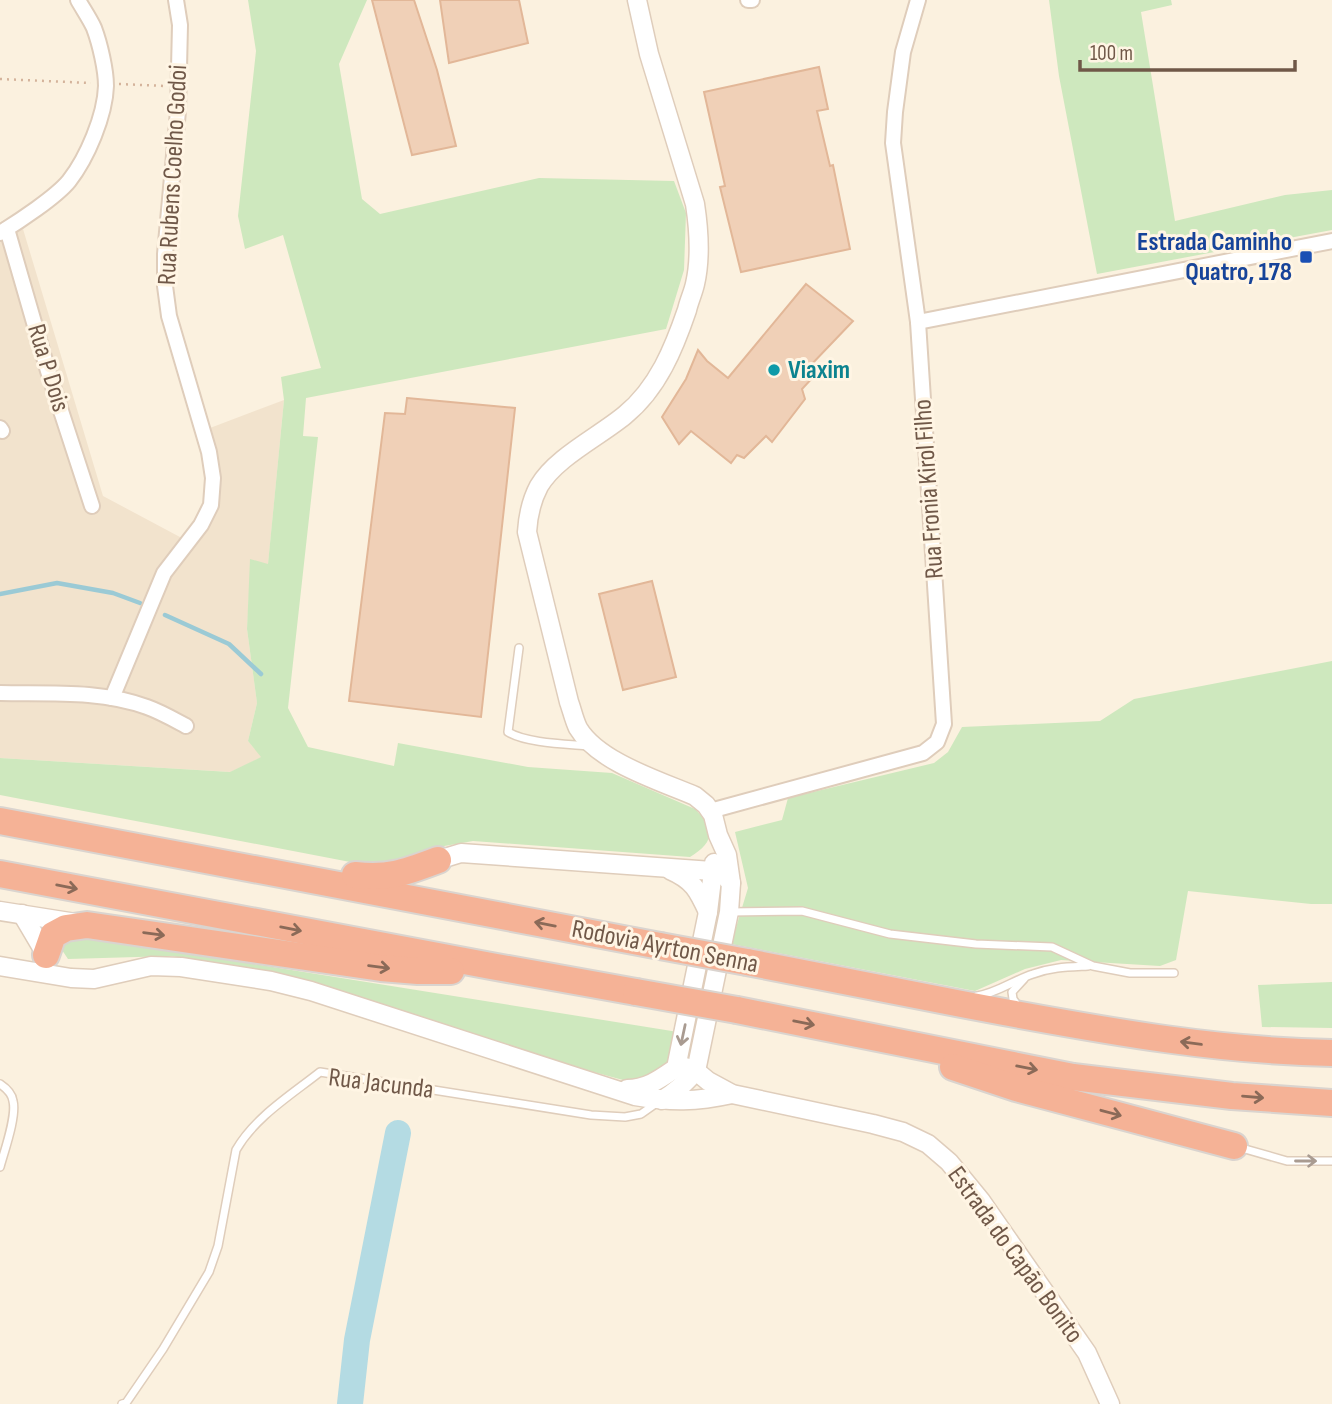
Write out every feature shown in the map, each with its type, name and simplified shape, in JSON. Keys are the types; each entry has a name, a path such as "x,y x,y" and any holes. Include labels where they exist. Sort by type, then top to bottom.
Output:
{"highway":[{"name":"Rodovia Ayrton Senna","path":"0,821 1120,1034 1222,1047 1332,1054"},
{"path":"51,830 109,831 358,875 384,877 438,860"},
{"path":"438,860 429,870 428,889 444,904"},
{"name":"Rodovia Ayrton Senna","path":"0,874 737,1010 1073,1077 1232,1096 1332,1103"},
{"path":"46,955 53,934 66,928 87,925 381,968 441,972 491,966"},
{"path":"883,1039 932,1061 1016,1088 1234,1146"}],"street":[{"path":"3,231 68,183 88,151 100,118 105,83 102,57 94,28 78,0"},
{"name":"Rua Rubens Coelho Godoi","path":"112,698 164,573 201,525 211,505 213,478 209,452 169,316 165,286 165,254 179,86 180,26 176,0"},
{"path":"638,0 653,67 695,204 699,256 695,285 678,334 653,386 625,415 553,468 540,484 533,499 528,514 527,532 569,702 578,728 614,761 695,796 710,811 727,855 731,883 729,912 696,1071 675,1093 662,1100"},
{"name":"Rua Fronia Kirol Filho","path":"710,811 923,753 937,742 944,724 918,322 893,143 903,52 918,0"},
{"name":"Rua P Dois","path":"3,231 92,506"},
{"path":"918,322 1332,241"},
{"path":"0,693 112,698 145,706 186,726"},
{"path":"613,1089 638,1089 654,1083 677,1068 708,912 718,835"},
{"name":"Rodovia Ayrton Senna","path":"438,860 461,853 712,871 723,874 731,883"},
{"name":"Rodovia Ayrton Senna","path":"667,868 685,876 697,889 708,912"},
{"path":"0,911 87,925"},
{"path":"22,914 52,965 71,978"},
{"path":"0,967 94,979 151,966 181,967 271,981 311,991 635,1096 662,1100 706,1100 732,1094"},
{"name":"Estrada do Capão Bonito","path":"677,1068 685,1067 696,1071 732,1094 873,1124 903,1132 928,1144 950,1163 981,1201 1087,1353 1110,1404"}],"lane":[{"path":"519,648 508,732 524,738 596,747"},
{"path":"729,912 792,909 890,934 976,944 1052,947 1093,966"},
{"path":"971,996 990,994 1010,983 1056,967 1093,966 1130,973 1174,973"},
{"path":"827,978 856,975 907,985"},
{"path":"1026,977 1013,992 1013,999 1019,1006 1088,1021 1120,1034"},
{"name":"Rua Jacunda","path":"124,1403 163,1349 209,1272 218,1246 236,1150 242,1140 270,1112 320,1072 591,1115 641,1114 662,1100"},
{"path":"0,1084 10,1093 14,1102 14,1113 0,1167"},
{"path":"1234,1146 1287,1161 1332,1161"}],"path":[{"path":"0,79 179,86"}],"shaded area":[{"path":"23,229 103,496 193,544 216,505 210,428 284,400 268,565 251,560 247,629 257,703 248,741 262,757 231,772 0,758 0,242"}],"green space":[{"path":"248,0 367,0 339,64 362,199 380,214 539,178 674,181 686,213 684,270 666,329 306,398 303,436 318,437 288,708 308,747 394,766 398,743 528,767 612,773 695,809 702,816 709,829 708,840 690,857 473,841 433,848 398,864 371,866 0,795 0,758 230,772 261,757 248,741 257,703 247,629 250,559 268,564 284,400 281,377 321,368 283,235 245,249 238,216 256,51"},
{"path":"1049,0 1171,0 1172,5 1141,12 1175,221 1285,195 1332,190 1332,230 1097,274 1059,76"},
{"path":"1332,661 1332,904 1188,891 1176,960 1160,966 1061,960 1025,969 975,991 731,944 748,888 735,832 782,820 788,798 934,763 948,752 962,727 1100,721 1134,699"},
{"path":"74,935 678,1032 668,1063 649,1077 623,1080 301,979 172,956 68,959 62,950 65,940"},
{"path":"1332,982 1332,1028 1262,1027 1258,985"}],"building":[{"path":"372,0 414,0 437,70 456,146 412,155"},
{"path":"440,0 519,0 528,43 449,63"},
{"path":"819,67 828,109 817,111 830,166 833,165 850,249 741,272 720,187 725,186 704,92"},
{"name":"Viaxim","path":"806,284 853,321 809,367 816,374 802,389 805,399 772,442 766,436 744,458 737,455 731,463 691,431 679,444 662,417 686,379 698,350 728,378"},
{"path":"407,398 515,408 481,717 349,701 385,413 405,414"},
{"path":"652,581 676,677 623,690 599,594"}],"waterway":[{"path":"0,594 57,583 113,593 140,603"},
{"path":"165,615 229,644 261,674"},
{"path":"350,1404 357,1340 398,1133"}],"place":[{"name":"Estrada Caminho Quatro, 178","path":"1306,257"},
{"name":"Viaxim","path":"774,370"}]}
